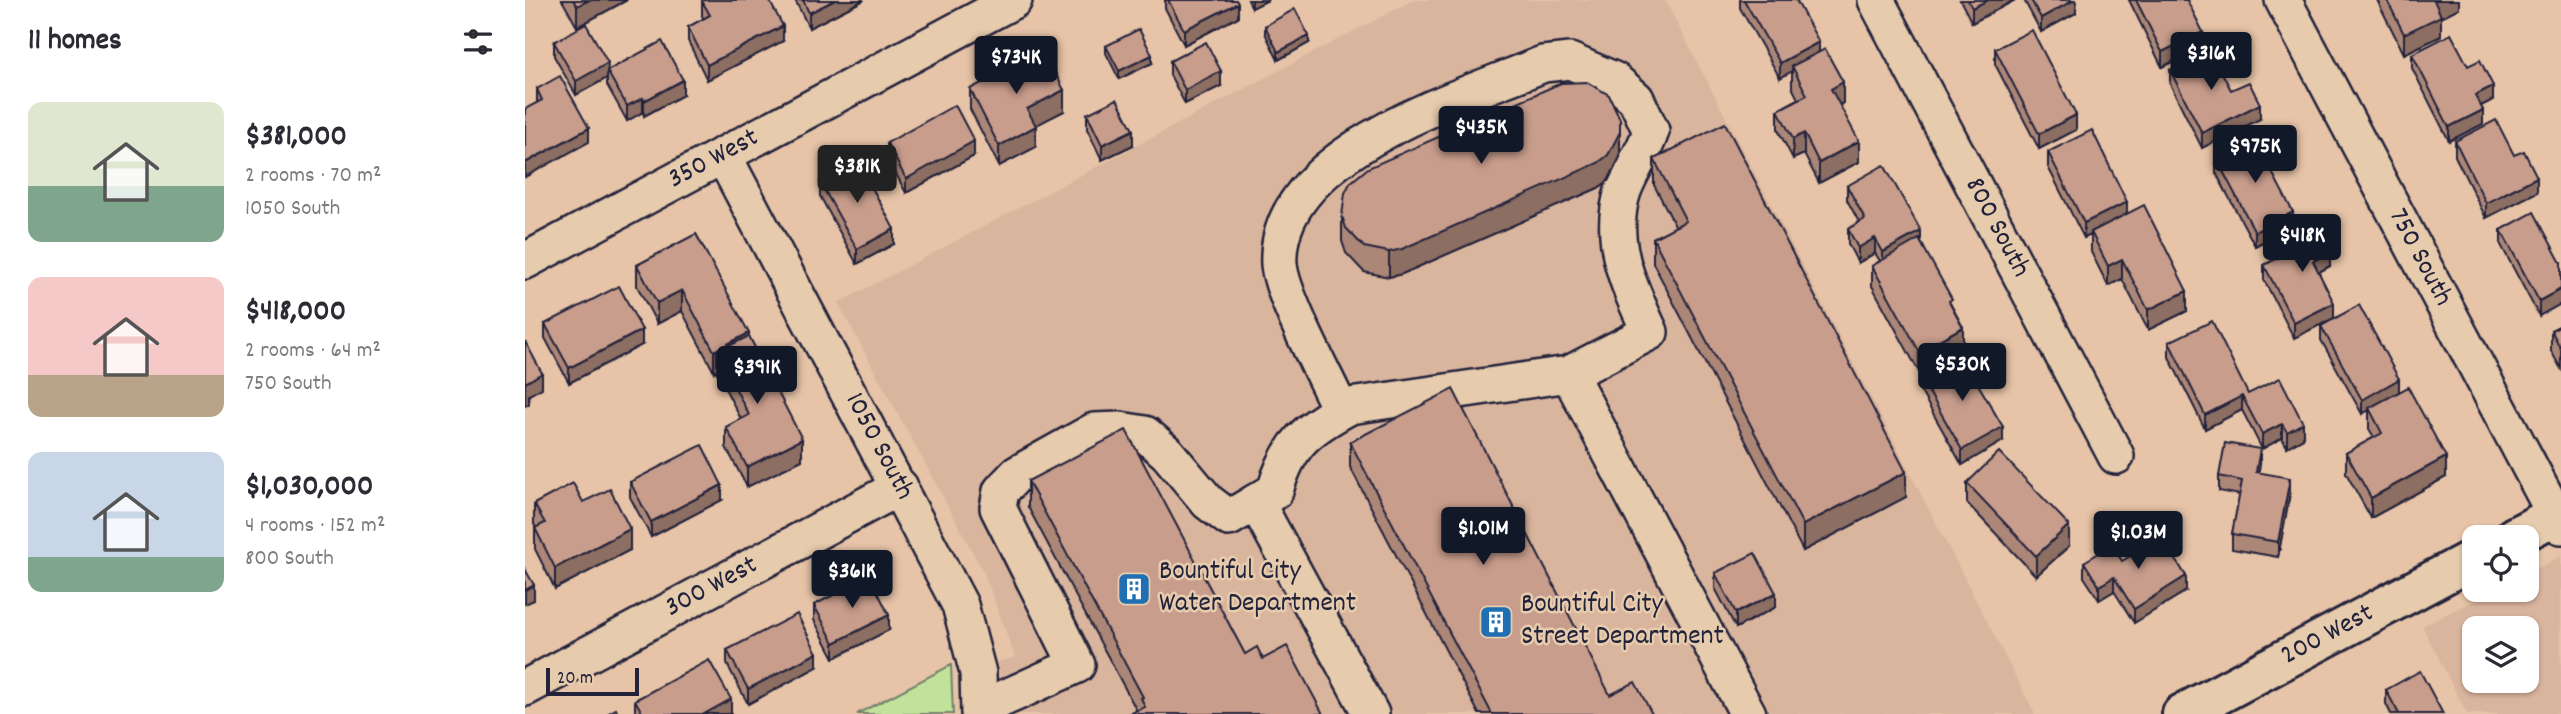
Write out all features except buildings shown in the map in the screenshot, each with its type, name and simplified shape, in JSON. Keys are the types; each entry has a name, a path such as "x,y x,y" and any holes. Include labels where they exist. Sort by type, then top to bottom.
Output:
{"main road":[{"path":"2539,526 2559,518"},
{"name":"200 West","path":"2182,714 2462,565"}],"street":[{"name":"350 West","path":"525,261 1014,0"},
{"name":"800 South","path":"1876,0 2116,456"},
{"name":"750 South","path":"2283,0 2559,518"},
{"path":"979,711 1077,665 998,508 1001,491 1017,474 1094,432 1120,430 1145,434 1167,453 1208,502 1229,518 1275,491 1282,465 1297,440 1350,406 1569,374 1650,332 1624,277 1618,214 1624,188 1643,155 1651,131 1636,100 1614,80 1570,61 1543,64 1392,127 1347,153 1321,175 1293,207 1283,229 1279,265 1293,306 1341,411"},
{"name":"1050 South","path":"723,155 960,605 978,673 979,711"},
{"path":"1569,374 1748,714"},
{"name":"300 West","path":"525,688 899,487"},
{"path":"1256,502 1371,714"}],"shaded area":[{"path":"1413,0 1665,0 2035,714 1003,714 998,662 1015,657 984,573 838,303"},
{"path":"2561,556 2561,714 2467,714 2422,626 2471,602 2539,602 2539,568"}],"green space":[{"path":"951,665 953,714 857,714"}],"place":[{"name":"Bountiful City Water Department","path":"1134,589"},
{"name":"Bountiful City Street Department","path":"1496,622"}]}
